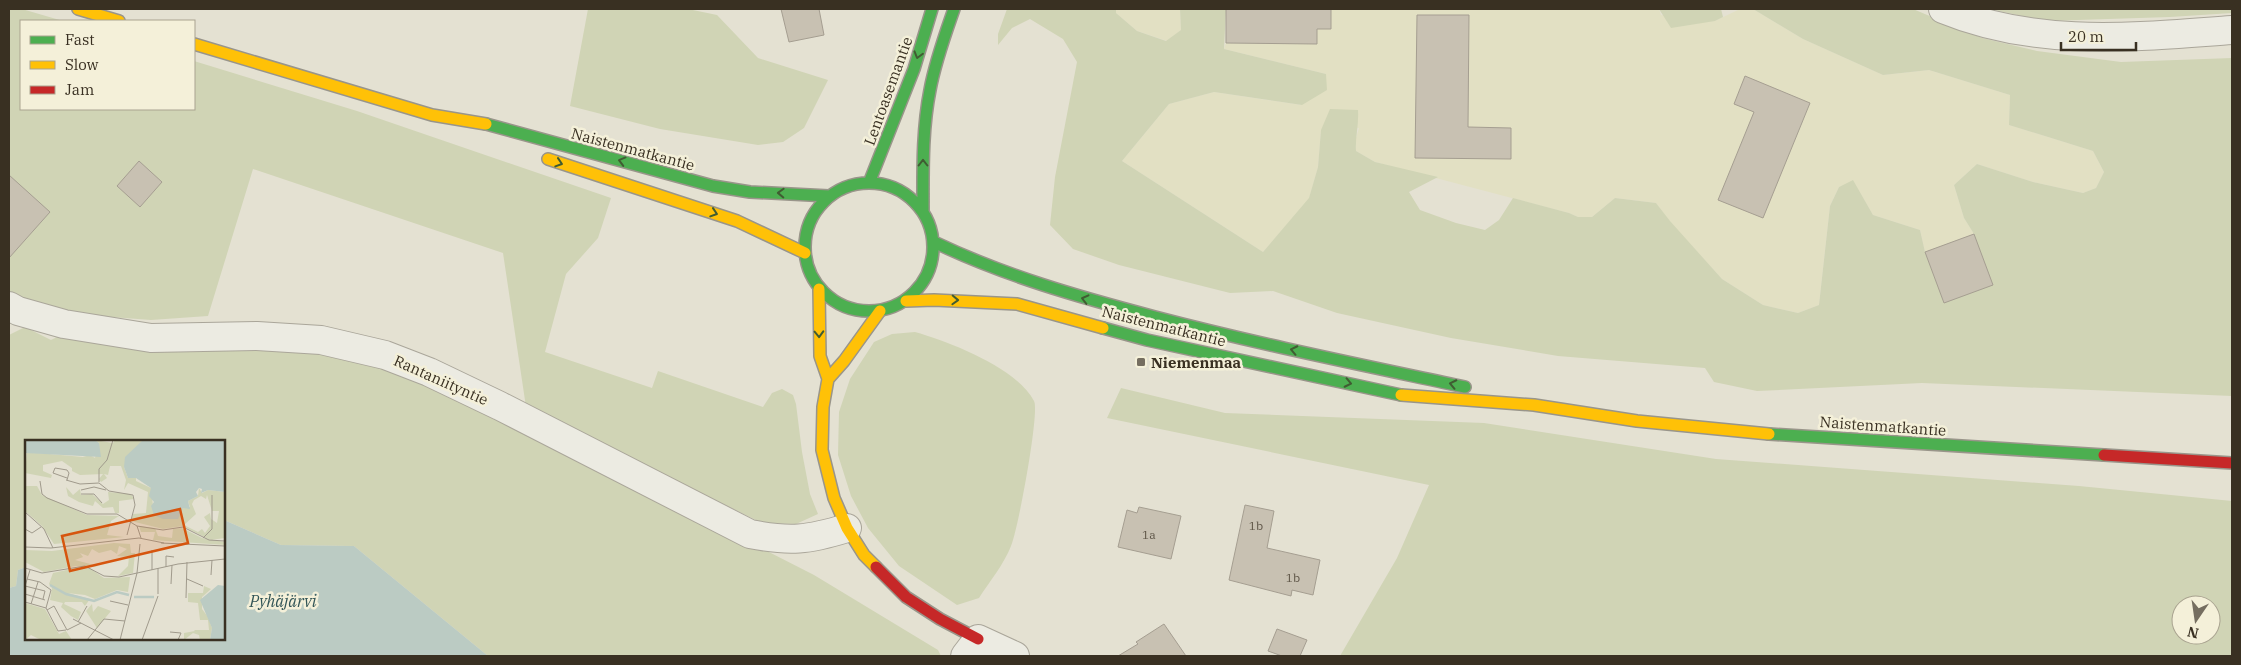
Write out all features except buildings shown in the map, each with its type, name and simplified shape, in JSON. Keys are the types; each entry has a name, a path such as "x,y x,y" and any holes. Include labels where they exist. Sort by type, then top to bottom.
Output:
{"main road":[{"path":"78,9 116,20"},
{"name":"Lentoasemantie","path":"869,183 914,69 932,9"},
{"path":"924,212 912,199 900,191 880,183 848,186 829,196 818,208 806,232 805,253 810,274 819,289 839,304 848,308 880,311 890,309 906,301 916,293 928,273 933,258 934,242 924,212 923,155 926,123 934,72 954,9"},
{"name":"Naistenmatkantie","path":"195,44 432,115 475,133"},
{"name":"Naistenmatkantie","path":"432,115 495,126 713,186 750,192 829,196"},
{"path":"540,156 737,221 805,253"},
{"name":"Naistenmatkantie","path":"934,242 986,267 1068,295 1193,327 1468,387 1534,405"},
{"path":"819,289 820,356 828,379 823,407 822,450 834,498 846,528 864,556 906,597 940,619 971,648"},
{"name":"Naistenmatkantie","path":"906,301 942,300 1017,304 1147,340 1412,397 1534,405 1637,421 1758,433 2232,463"},
{"path":"828,379 844,361 880,311"}],"street":[{"path":"1943,9 1997,26 2031,33 2085,38 2113,39 2232,30"},
{"name":"Rantaniityntie","path":"9,306 18,311 64,324 151,338 257,336 322,340 385,355 429,372 500,406 750,534 796,540 821,536 846,528"},
{"path":"971,648 1015,656"}],"shaded area":[{"path":"1116,9 1180,9 1181,30 1167,41 1137,31 1116,13"},
{"path":"1226,9 1659,9 1661,15 1715,21 1740,9 1753,9 1803,39 1883,75 1929,70 2010,95 2009,125 2093,151 2104,172 2096,188 2083,193 2033,182 1977,164 1954,185 1964,218 1974,234 1925,252 1920,230 1873,215 1853,181 1839,187 1830,206 1819,305 1798,313 1763,305 1722,279 1669,221 1656,203 1615,198 1592,217 1578,217 1569,213 1375,162 1356,151 1355,141 1359,128 1321,130 1318,167 1309,199 1263,252 1122,161 1169,104 1214,92 1301,105 1326,74 1224,49 1226,43"}],"green space":[{"path":"9,9 22,9 60,20 20,20 20,110 195,110 195,61 357,111 611,198 598,238 566,274 545,352 652,388 658,371 763,407 772,393 782,389 793,395 810,494 818,514 796,524 762,523 526,407 503,253 253,169 208,316 151,320 45,312 9,295"},
{"path":"588,9 688,9 717,15 758,58 828,80 804,128 783,142 758,145 660,129 570,106"},
{"path":"1007,9 1116,9 1116,13 1137,31 1166,41 1181,30 1180,9 1226,9 1224,49 1326,74 1327,90 1302,105 1214,92 1169,104 1122,161 1263,252 1309,198 1318,167 1321,130 1330,109 1358,110 1356,151 1375,162 1438,177 1409,192 1420,210 1456,223 1485,230 1499,220 1513,198 1578,217 1592,217 1615,198 1656,203 1722,279 1763,305 1798,313 1819,305 1830,206 1839,187 1853,180 1873,215 1920,230 1925,252 1974,234 1964,218 1954,185 1977,164 2033,182 2083,193 2096,188 2104,172 2093,151 2009,125 2010,95 1929,70 1883,75 1803,39 1753,9 1913,9 1982,38 2037,51 2121,62 2232,58 2232,396 1922,383 1757,391 1714,382 1705,368 1558,356 1451,338 1337,313 1273,291 1230,293 1119,265 1073,249 1050,225 1055,177 1077,62 1063,39 1030,19 1012,28 998,45 998,34"},
{"path":"1659,9 1721,9 1723,17 1715,21 1671,28"},
{"path":"1990,9 2232,9 2232,13 2046,21"},
{"path":"25,327 51,340 67,332 272,346 378,363 476,403 814,575 938,650 941,656 488,656 354,546 281,545 225,520 225,440 25,440 25,567 18,570 16,586 9,588 9,335"},
{"path":"915,332 946,342 998,367 1025,389 1034,401 1034,426 1027,471 1011,546 1001,566 979,598 957,605 899,566 868,528 851,496 838,455 839,412 850,379 874,342 892,334"},
{"path":"1121,388 1225,413 1484,423 1716,459 2079,486 2232,501 2232,656 1340,656 1397,558 1429,485 1107,418"}],"water":[{"name":"Pyhäjärvi","path":"225,520 281,545 354,546 488,656 9,656 9,588 16,586 18,570 25,567 25,640 225,640"}],"traffic: fast":[{"path":"869,183 914,69 932,9"},
{"path":"923,212 927,105 937,59 954,9"},
{"path":"486,124 713,186 750,192 829,196"},
{"path":"869,183 894,187 915,201 929,222 933,247 929,272 915,293 894,307 869,311 844,307 823,293 809,272 805,247 809,222 823,201 844,187 869,183"},
{"path":"934,242 1015,275 1127,309 1271,345 1465,387"},
{"path":"1103,328 1147,340 1401,395"},
{"path":"1769,434 2104,455"}],"traffic: slow":[{"path":"78,9 116,20"},
{"path":"195,44 432,115 486,124"},
{"path":"548,159 737,221 805,253"},
{"path":"819,289 820,356 828,379 823,407 822,450 834,498 847,528 864,555 876,567"},
{"path":"906,301 934,300 1017,304 1103,328"},
{"path":"828,379 844,361 880,311"},
{"path":"1401,395 1534,405 1637,421 1769,434"}],"traffic: jam":[{"path":"2104,455 2232,463"},
{"path":"876,567 906,597 940,619 978,639"}],"place":[{"name":"Niemenmaa","path":"1141,362"}]}
